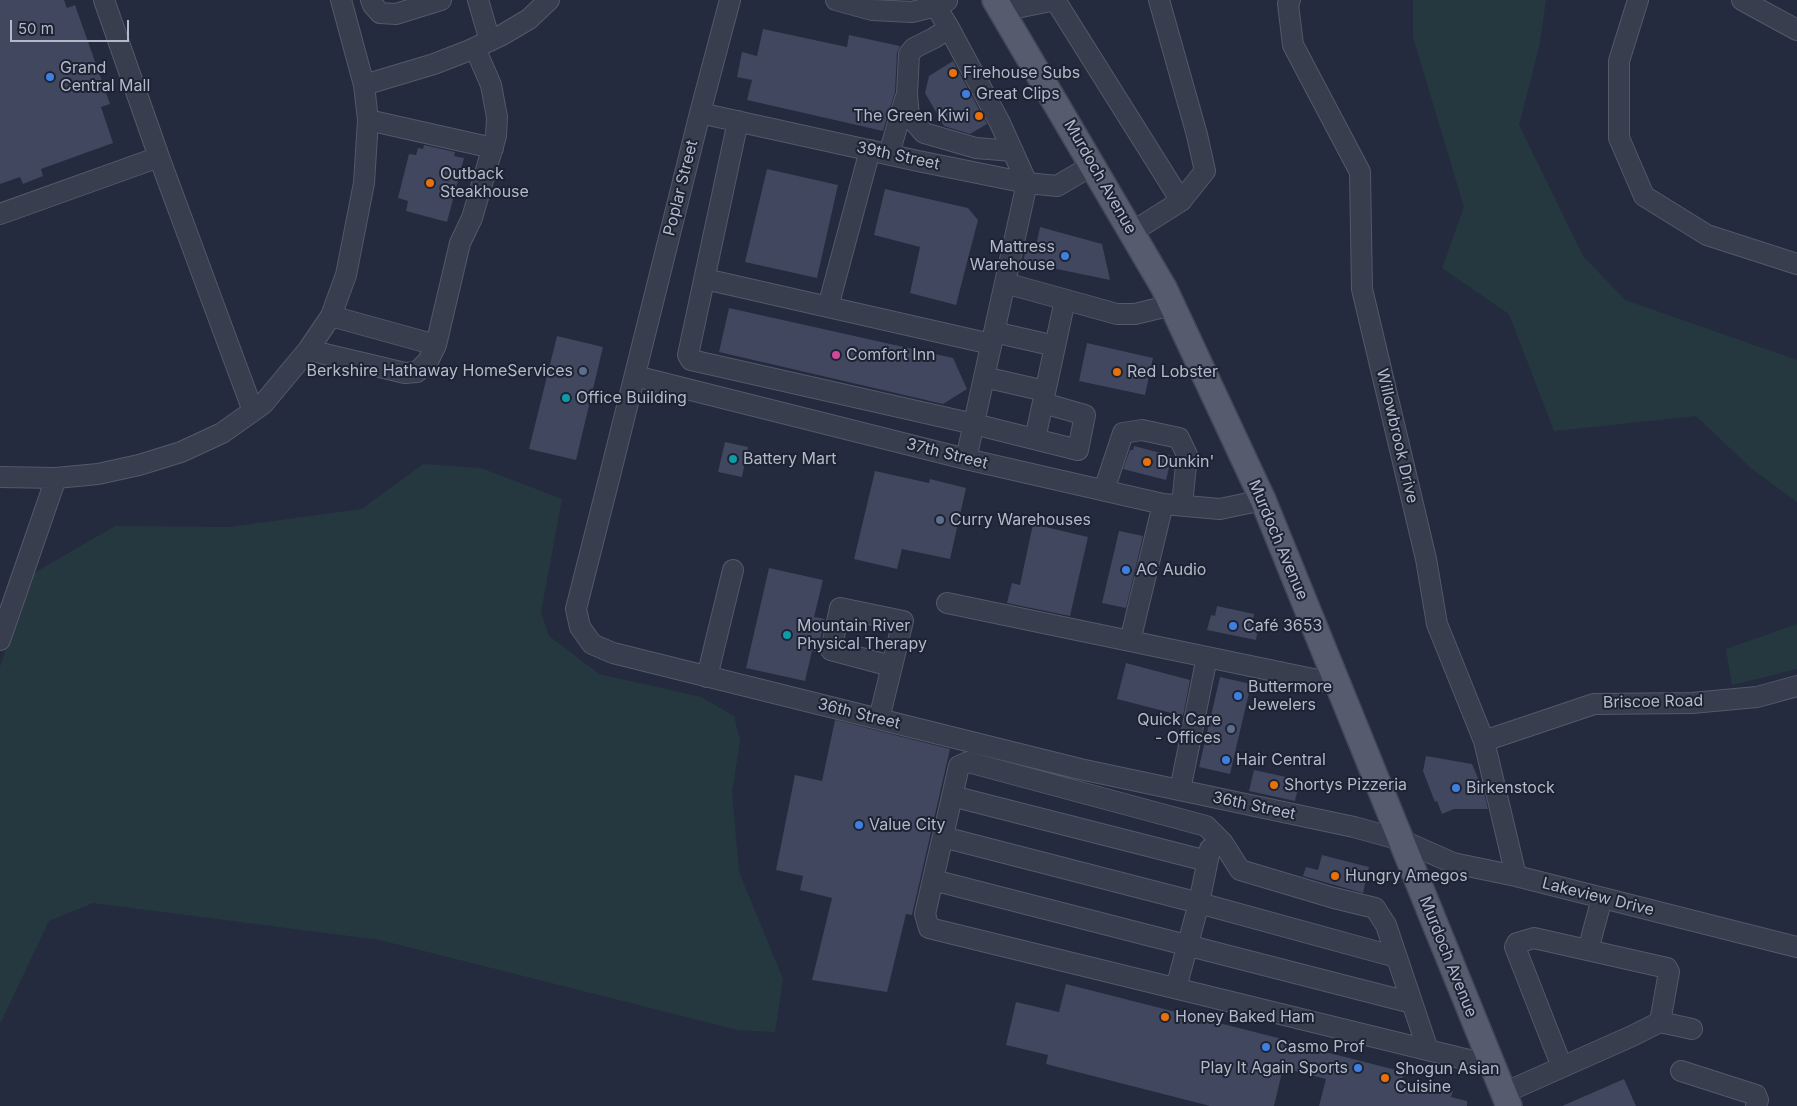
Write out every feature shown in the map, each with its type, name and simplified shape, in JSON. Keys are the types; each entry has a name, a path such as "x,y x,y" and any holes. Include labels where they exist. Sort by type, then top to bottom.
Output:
{"main road":[{"name":"Murdoch Avenue","path":"998,5 1164,288 1263,500 1506,1099"}],"street":[{"path":"104,0 159,157 253,411"},
{"path":"0,477 56,478 98,474 139,465 181,452 222,433 262,404 308,350 331,316 346,275 362,191 368,120 364,85 341,0"},
{"path":"371,0 372,5 380,13 396,14 441,0"},
{"path":"308,350 405,373 418,372 428,361 436,345 460,243 472,218 496,136 497,117 482,44 478,0"},
{"path":"364,85 434,64 502,35 529,18 550,0"},
{"name":"Poplar Street","path":"635,376 730,0"},
{"path":"836,0 872,10 912,12 939,2 949,28 1000,122 1027,183 966,459"},
{"path":"998,5 1055,0 1181,201"},
{"path":"1132,232 1181,201 1205,171 1197,135 1159,0"},
{"name":"Willowbrook Drive","path":"1290,0 1288,4 1293,45 1360,172 1362,289 1426,559 1437,624 1484,741 1516,876"},
{"path":"1638,0 1619,61 1619,138 1644,196 1707,235 1797,264"},
{"path":"1742,0 1768,16 1797,30"},
{"path":"949,28 914,48 909,54 907,94 909,116 924,133 976,148 1013,151"},
{"path":"828,307 879,152 907,94"},
{"name":"39th Street","path":"700,113 1027,183 1057,186 1093,165"},
{"path":"368,120 492,148"},
{"path":"738,121 688,355 691,360 974,424 1078,450 1085,415 1044,397 984,377"},
{"path":"0,214 159,157"},
{"path":"705,279 828,307 993,338 1055,346"},
{"path":"1005,283 1117,314 1134,314 1172,305"},
{"path":"1035,439 1065,300"},
{"path":"331,316 436,345"},
{"name":"37th Street","path":"635,376 966,459 1172,504 1220,508 1263,500"},
{"name":"36th Street","path":"635,376 576,608 580,627 592,644 613,653 1080,769 1354,827 1401,840"},
{"path":"1104,490 1123,433 1142,430 1179,438 1187,455 1130,641"},
{"path":"0,640 56,478"},
{"path":"707,677 733,570"},
{"path":"947,603 1337,684"},
{"path":"1180,790 1206,657"},
{"path":"879,719 891,666"},
{"name":"Briscoe Road","path":"1484,741 1594,704 1692,703 1757,697 1797,686"},
{"path":"1428,1050 1386,925 1376,908 1334,898 1240,870 1222,842 1206,826 968,762 959,766 925,914 929,928 1493,1066"},
{"path":"952,796 1207,861"},
{"path":"1176,988 1199,903 1214,834"},
{"path":"943,837 1199,903 1396,957"},
{"name":"Lakeview Drive","path":"1401,840 1453,862 1516,876 1797,947"},
{"path":"933,880 1412,1003"},
{"path":"1588,950 1602,898"},
{"path":"1562,1067 1515,947 1517,943 1534,938 1667,968 1669,972 1660,1022"},
{"path":"1506,1099 1562,1067 1660,1022 1692,1029"},
{"path":"1681,1071 1756,1095 1758,1100 1756,1106"}],"shaded area":[{"path":"1413,0 1546,0 1539,47 1519,125 1583,256 1625,300 1797,360 1797,502 1752,469 1696,416 1554,431 1509,314 1442,268 1464,207 1413,37"},
{"path":"423,464 481,468 562,499 541,612 549,636 599,674 701,697 734,716 740,741 732,792 739,872 783,979 775,1032 738,1030 380,940 93,903 49,921 0,1024 0,667 29,576 115,526 229,527 362,509"},
{"path":"1797,624 1797,669 1732,685 1726,649"}],"building":[{"name":"Grand Central Mall","path":"0,0 64,0 67,8 75,5 110,104 101,107 113,143 41,169 43,176 23,184 20,177 0,184"},
{"path":"763,29 847,47 849,35 900,46 897,53 895,92 883,131 747,100 752,80 737,77 742,52 757,56"},
{"path":"953,61 987,124 970,134 944,126 925,93 929,76"},
{"name":"Outback Steakhouse","path":"424,145 455,152 454,156 464,158 447,222 406,211 408,201 398,198 409,154 416,155 418,148 423,149"},
{"path":"767,169 838,185 817,278 745,262"},
{"path":"885,189 968,208 978,220 956,305 910,293 920,247 874,235"},
{"name":"Mattress Warehouse","path":"1040,227 1102,244 1110,280 1023,262 1026,249 1035,251"},
{"name":"Comfort Inn","path":"729,308 953,358 967,389 943,404 719,352"},
{"name":"Office Building","path":"557,336 603,347 576,460 529,449"},
{"name":"Red Lobster","path":"1087,343 1153,358 1145,395 1079,381"},
{"name":"Battery Mart","path":"725,442 748,447 742,477 718,472"},
{"name":"Dunkin'","path":"1134,446 1172,456 1166,480 1123,469 1130,450 1133,450"},
{"path":"875,471 929,483 930,479 966,488 950,559 902,549 897,569 854,559"},
{"path":"1033,524 1088,537 1070,616 1007,603 1012,583 1020,585"},
{"name":"AC Audio","path":"1119,531 1143,536 1126,608 1102,603"},
{"name":"Mountain River Physical Therapy","path":"769,568 823,580 814,617 825,619 817,652 812,651 805,681 746,668"},
{"name":"Café 3653","path":"1217,606 1254,614 1253,621 1259,622 1256,640 1207,630 1211,615 1215,616"},
{"path":"1126,663 1190,680 1183,716 1117,699"},
{"path":"1220,677 1251,684 1230,774 1199,767"},
{"name":"Value City","path":"835,720 950,749 912,915 906,914 887,992 812,980 832,898 800,890 803,876 776,870 795,775 822,781"},
{"name":"Birkenstock","path":"1426,756 1472,764 1484,792 1488,809 1454,809 1442,814 1437,801 1435,802 1423,771"},
{"name":"Shortys Pizzeria","path":"1254,770 1300,780 1295,801 1249,791"},
{"name":"Hungry Amegos","path":"1322,855 1369,867 1363,893 1303,876 1306,867 1318,870"},
{"path":"1066,984 1404,1072 1401,1085 1438,1094 1439,1087 1453,1091 1451,1097 1467,1101 1467,1106 1319,1106 1326,1079 1283,1068 1274,1106 1210,1106 1046,1064 1048,1055 1006,1045 1016,1002 1059,1012"},
{"path":"1624,1079 1636,1106 1562,1106"}],"place":[{"name":"Firehouse Subs","path":"953,73"},
{"name":"Grand Central Mall","path":"50,77"},
{"name":"Great Clips","path":"966,94"},
{"name":"The Green Kiwi","path":"979,116"},
{"name":"Outback Steakhouse","path":"430,183"},
{"name":"Mattress Warehouse","path":"1065,256"},
{"name":"Comfort Inn","path":"836,355"},
{"name":"Berkshire Hathaway HomeServices","path":"583,371"},
{"name":"Red Lobster","path":"1117,372"},
{"name":"Office Building","path":"566,398"},
{"name":"Battery Mart","path":"733,459"},
{"name":"Dunkin'","path":"1147,462"},
{"name":"Curry Warehouses","path":"940,520"},
{"name":"AC Audio","path":"1126,570"},
{"name":"Café 3653","path":"1233,626"},
{"name":"Mountain River Physical Therapy","path":"787,635"},
{"name":"Buttermore Jewelers","path":"1238,696"},
{"name":"Quick Care - Offices","path":"1231,729"},
{"name":"Hair Central","path":"1226,760"},
{"name":"Shortys Pizzeria","path":"1274,785"},
{"name":"Birkenstock","path":"1456,788"},
{"name":"Value City","path":"859,825"},
{"name":"Hungry Amegos","path":"1335,876"},
{"name":"Honey Baked Ham","path":"1165,1017"},
{"name":"Casmo Prof","path":"1266,1047"},
{"name":"Play It Again Sports","path":"1358,1068"},
{"name":"Shogun Asian Cuisine","path":"1385,1078"}]}
